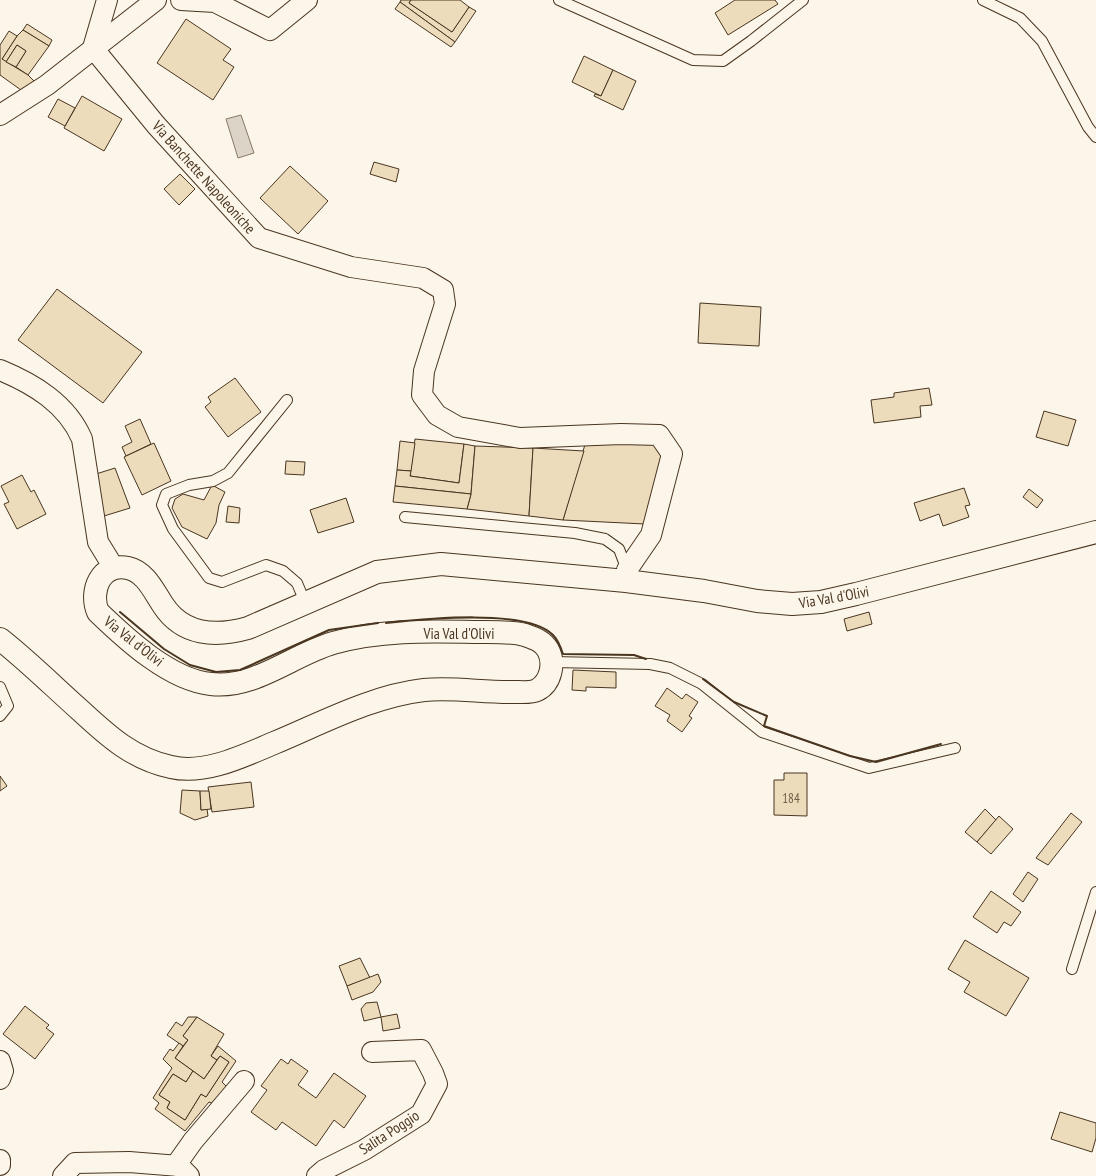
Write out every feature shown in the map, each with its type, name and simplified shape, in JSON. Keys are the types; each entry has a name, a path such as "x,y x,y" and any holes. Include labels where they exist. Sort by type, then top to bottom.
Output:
{"street":[{"path":"93,48 107,0"},
{"path":"0,115 47,85 156,0"},
{"path":"181,0 215,2 270,30 307,0"},
{"name":"Via Banchette Napoleoniche","path":"93,48 156,125 259,238 351,267 423,278 443,290 445,304 424,371 422,395 436,415 458,427 520,438 621,434 659,435 672,454 651,535 627,575"},
{"path":"0,370 20,378 45,393 76,424 82,440 98,542 114,568"},
{"name":"Via Val d'Olivi","path":"552,662 548,650 540,640 523,634 444,632 383,634 353,638 330,644 299,656 247,682 229,685 194,682 144,652 98,612 94,603 94,589 98,581 106,572 114,568 129,568 140,573 150,584 164,607 175,619 192,629 210,634 228,634 248,628 377,572 441,564 627,575 757,601 792,604 821,602 1096,532"},
{"path":"0,639 114,742 141,759 173,768 206,767 245,755 377,700 424,690 529,692 539,689 550,676 552,662"},
{"name":"Salita Poggio","path":"317,1176 324,1170 364,1150 421,1114 437,1084 421,1050 372,1052"},
{"path":"0,1061 3,1071 0,1079"},
{"path":"63,1176 75,1163 129,1162 182,1171 194,1141 244,1081"},
{"path":"0,1160 0,1165"}],"lane":[{"path":"558,0 693,60 723,61 803,0"},
{"path":"983,0 1020,18 1042,41 1088,127 1096,137"},
{"path":"287,400 228,473 213,481 189,485 166,494 162,505 173,529 210,578 222,582 266,565 283,571 297,583 306,602"},
{"path":"405,517 575,533 605,539 619,549 627,575"},
{"path":"552,662 650,664 670,668 702,684 762,732 869,768 955,748"},
{"path":"0,687 8,706 0,716"},
{"path":"1072,969 1096,892"}],"shaded area":[{"path":"241,115 254,153 238,158 226,119"}],"building":[{"path":"401,0 411,0 409,3 452,32 469,7 476,11 455,42 400,2"},
{"path":"411,0 460,0 469,7 452,32 409,3"},
{"path":"735,0 775,0 778,4 728,35 715,13"},
{"path":"400,2 455,42 451,47 395,9"},
{"path":"186,19 231,49 223,60 234,67 213,100 157,63"},
{"path":"27,24 52,40 49,46 23,30"},
{"path":"23,30 49,46 28,75 16,67 26,51 17,45 6,62 2,59 17,36"},
{"path":"9,31 17,36 2,59 28,75 35,82 21,90 0,75 0,45"},
{"path":"17,45 26,51 16,67 6,62"},
{"path":"584,56 613,70 601,96 572,82"},
{"path":"613,70 636,81 623,110 594,96 595,94 601,96"},
{"path":"82,96 122,119 104,151 64,128"},
{"path":"58,99 75,108 65,126 48,117"},
{"path":"374,162 399,169 396,182 370,174"},
{"path":"290,166 328,201 298,234 260,198"},
{"path":"180,174 195,189 179,205 164,189"},
{"path":"57,289 142,352 103,403 18,340"},
{"path":"700,303 761,307 759,346 698,343"},
{"path":"235,378 261,412 228,437 205,407 211,402 208,397"},
{"path":"929,388 932,405 920,406 921,417 874,423 871,400 894,397 894,393"},
{"path":"1044,411 1076,420 1068,446 1036,437"},
{"path":"140,419 151,444 126,456 122,447 132,442 125,426"},
{"path":"415,439 464,444 459,483 410,476"},
{"path":"400,441 415,443 411,471 397,470"},
{"path":"586,441 652,443 664,455 645,524 563,520"},
{"path":"154,443 171,481 142,495 124,457"},
{"path":"464,444 475,446 471,494 395,486 397,470 411,471 410,476 459,483"},
{"path":"475,446 533,448 529,516 467,509 471,494"},
{"path":"533,448 584,451 563,520 529,516"},
{"path":"286,461 305,462 304,475 285,474"},
{"path":"115,468 130,508 104,516 96,474"},
{"path":"22,475 31,492 34,490 46,514 17,529 4,504 9,502 1,486"},
{"path":"212,485 225,492 219,505 216,523 207,539 182,527 172,508 175,499 183,494 204,500"},
{"path":"395,486 471,494 467,509 393,502"},
{"path":"964,488 970,505 965,506 969,517 943,526 939,514 920,521 914,503"},
{"path":"1029,489 1043,500 1037,508 1023,497"},
{"path":"346,498 354,522 318,533 310,510"},
{"path":"228,506 240,508 239,523 226,522"},
{"path":"869,612 872,624 847,631 844,619"},
{"path":"573,670 616,672 616,688 586,687 586,691 572,690"},
{"path":"667,688 682,699 686,694 698,702 689,716 692,718 682,732 667,721 670,715 655,706"},
{"path":"784,773 807,773 807,816 774,815 774,780 784,780"},
{"path":"0,776 7,786 0,791"},
{"path":"251,782 254,807 212,812 208,787"},
{"path":"182,790 200,791 201,810 207,809 208,816 195,820 180,813"},
{"path":"200,791 209,791 211,809 201,810"},
{"path":"985,809 996,820 977,842 965,832"},
{"path":"1071,813 1082,822 1048,865 1036,858"},
{"path":"999,816 1013,829 991,854 977,842"},
{"path":"1028,872 1038,879 1023,902 1013,894"},
{"path":"991,891 1021,912 1011,926 1004,922 997,933 973,917"},
{"path":"965,940 1029,978 1006,1016 964,992 970,982 948,969"},
{"path":"360,958 370,978 347,986 339,966"},
{"path":"378,974 381,982 373,992 352,1000 347,986"},
{"path":"377,1002 381,1017 364,1021 361,1009 366,1003"},
{"path":"25,1006 49,1025 46,1028 54,1034 35,1059 3,1034"},
{"path":"397,1014 400,1028 383,1031 381,1017"},
{"path":"188,1017 197,1017 183,1036 188,1040 183,1046 167,1035 176,1022 182,1026"},
{"path":"197,1017 224,1034 211,1056 217,1060 204,1079 175,1058 188,1040 183,1036"},
{"path":"179,1043 183,1046 175,1058 193,1071 186,1082 173,1074 159,1095 170,1102 167,1108 185,1120 201,1094 206,1097 229,1062 220,1056 217,1060 211,1056 218,1046 236,1061 222,1082 227,1087 214,1104 209,1102 185,1131 155,1109 159,1103 153,1098 172,1068 163,1059 170,1049 173,1051"},
{"path":"220,1056 229,1062 206,1097 201,1094 185,1120 167,1108 170,1102 159,1095 173,1074 186,1082 193,1071 204,1079"},
{"path":"281,1059 288,1064 291,1059 308,1071 298,1085 316,1098 334,1073 366,1096 344,1128 334,1120 316,1146 282,1122 276,1130 251,1112 267,1090 261,1086"},
{"path":"1060,1112 1096,1123 1096,1138 1092,1152 1051,1139"}],"wall":[{"path":"120,612 164,649 190,665 216,672 240,670 329,630 378,623"},
{"path":"386,623 424,619 474,617 521,621 540,627 553,635 563,654 634,655 646,659"},
{"path":"703,679 734,702 767,716 764,726 850,756 876,762 941,744"}]}
